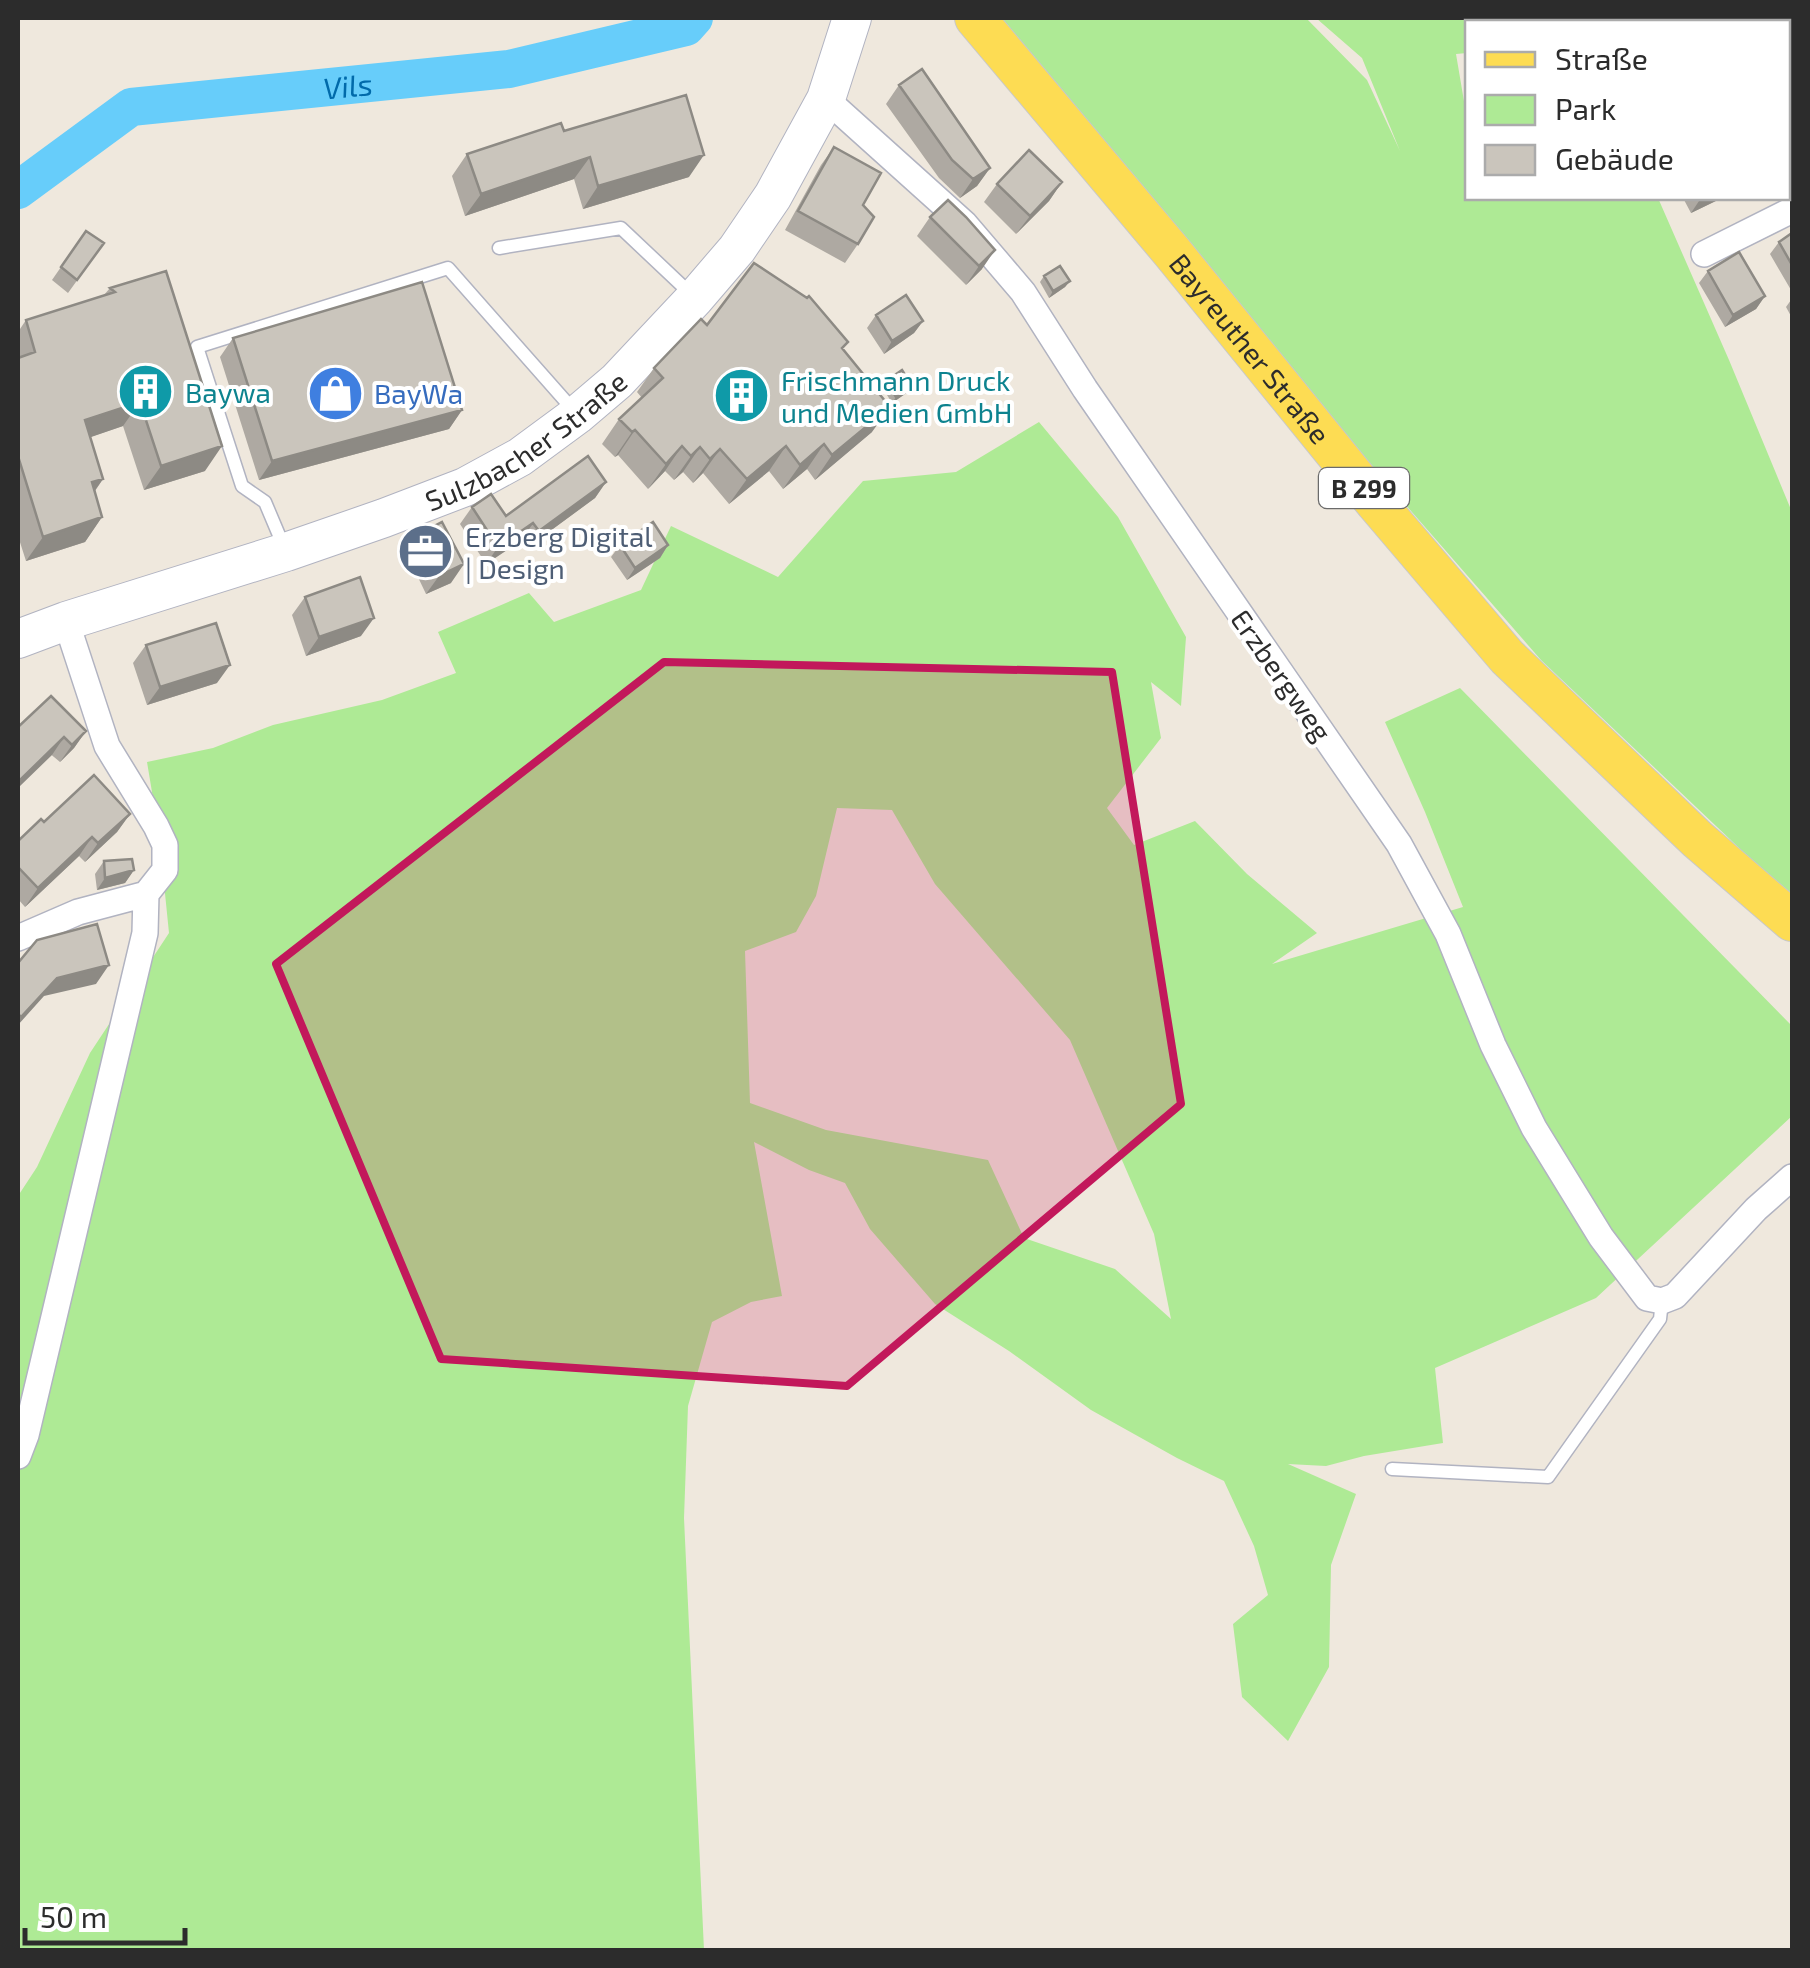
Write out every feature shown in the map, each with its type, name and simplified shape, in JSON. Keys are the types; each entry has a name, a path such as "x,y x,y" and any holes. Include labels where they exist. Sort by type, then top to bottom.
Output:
{"main road":[{"name":"Sulzbacher Straße","path":"18,640 66,621 286,552 465,487 520,457 578,414 617,380 737,249 773,196 826,99 852,18"},
{"name":"Bayreuther Straße","path":"974,18 1506,656 1697,838 1792,921"}],"street":[{"name":"Erzbergweg","path":"826,99 965,224 1023,292 1085,390 1399,844 1448,934 1493,1045 1534,1128 1647,1298 1662,1301"},
{"path":"1704,254 1792,210"},
{"path":"18,938 78,912 146,894 165,870 165,846 156,826 106,746 66,621"},
{"path":"18,1456 145,933 146,894"},
{"path":"1662,1301 1675,1296 1756,1209 1792,1177"}],"lane":[{"path":"498,248 621,228 695,298"},
{"path":"286,552 265,502 242,486 197,346 448,268 578,414"},
{"path":"1392,1470 1548,1477 1660,1319 1662,1301"}],"highlighted area":[{"path":"664,662 1112,672 1181,1104 847,1386 441,1359 276,964"}],"green space":[{"path":"1002,18 1306,18 1367,80 1400,151 1362,58 1316,18 1513,18 1465,20 1465,53 1456,54 1465,107 1465,200 1659,200 1792,512 1792,895 1541,660 1370,464"},
{"path":"1039,422 1118,517 1186,637 1181,706 1151,682 1161,738 1107,808 1134,845 1195,821 1247,874 1317,933 1272,964 1463,907 1385,722 1460,688 1792,1026 1792,1116 1596,1298 1435,1368 1443,1443 1326,1466 1288,1464 1356,1494 1331,1565 1329,1667 1288,1741 1242,1697 1233,1624 1268,1595 1254,1546 1224,1481 1091,1410 935,1304 870,1229 845,1183 754,1142 782,1296 751,1302 712,1322 688,1406 684,1518 704,1950 18,1950 18,1196 37,1167 90,1053 169,933 147,762 213,748 273,725 382,700 456,673 438,632 529,593 554,622 641,590 671,526 778,577 863,481 956,472","holes":["837,808 892,810 935,884 1070,1040 1154,1234 1171,1319 1115,1269 1024,1238 988,1160 826,1130 750,1103 745,951 796,932 816,896"]}],"building":[{"path":"922,69 990,168 973,179 952,160 899,85"},
{"path":"686,95 704,155 598,186 590,157 481,194 467,154 561,123 564,131"},
{"path":"834,147 881,173 863,205 874,217 858,244 798,211"},
{"path":"1029,150 1062,182 1030,216 997,184"},
{"path":"948,200 995,250 979,266 930,217"},
{"path":"86,231 104,243 77,280 61,267"},
{"path":"1792,233 1792,265 1779,242"},
{"path":"1739,252 1765,296 1733,315 1708,271"},
{"name":"Frischmann Druck und Medien GmbH","path":"754,263 809,296 848,342 842,348 890,407 832,455 824,444 800,465 786,446 747,479 720,449 710,459 700,447 691,456 682,446 666,464 635,430 632,432 619,419 663,378 654,368 701,319 707,325"},
{"path":"1060,266 1070,281 1053,291 1044,276"},
{"path":"166,271 222,446 161,466 140,402 85,420 103,479 92,482 102,517 43,537 18,456 18,358 35,352 26,320"},
{"name":"BayWa","path":"422,282 462,410 272,461 233,338"},
{"path":"906,295 923,321 892,341 876,315"},
{"path":"902,370 912,386 896,397 886,381"},
{"path":"588,456 606,482 539,531 533,523 498,547 472,507 491,494 506,516"},
{"path":"442,522 464,564 439,576 419,534"},
{"path":"653,522 668,545 635,568 620,545"},
{"path":"360,577 374,618 319,637 305,597"},
{"path":"216,623 230,665 160,687 146,645"},
{"path":"51,696 86,731 72,745 64,737 18,782 18,727"},
{"path":"94,775 130,814 98,843 92,837 38,888 18,867 18,841"},
{"path":"132,859 134,870 105,878 104,861"},
{"path":"97,924 109,965 57,978 21,1017 18,963 37,940"}],"waterway":[{"name":"Vils","path":"18,190 131,107 509,69 686,27 694,18"}],"place":[{"name":"Baywa","path":"146,392"},
{"name":"BayWa","path":"335,393"},
{"name":"Frischmann Druck und Medien GmbH","path":"742,396"},
{"name":"Erzberg Digital | Design","path":"426,552"}]}
